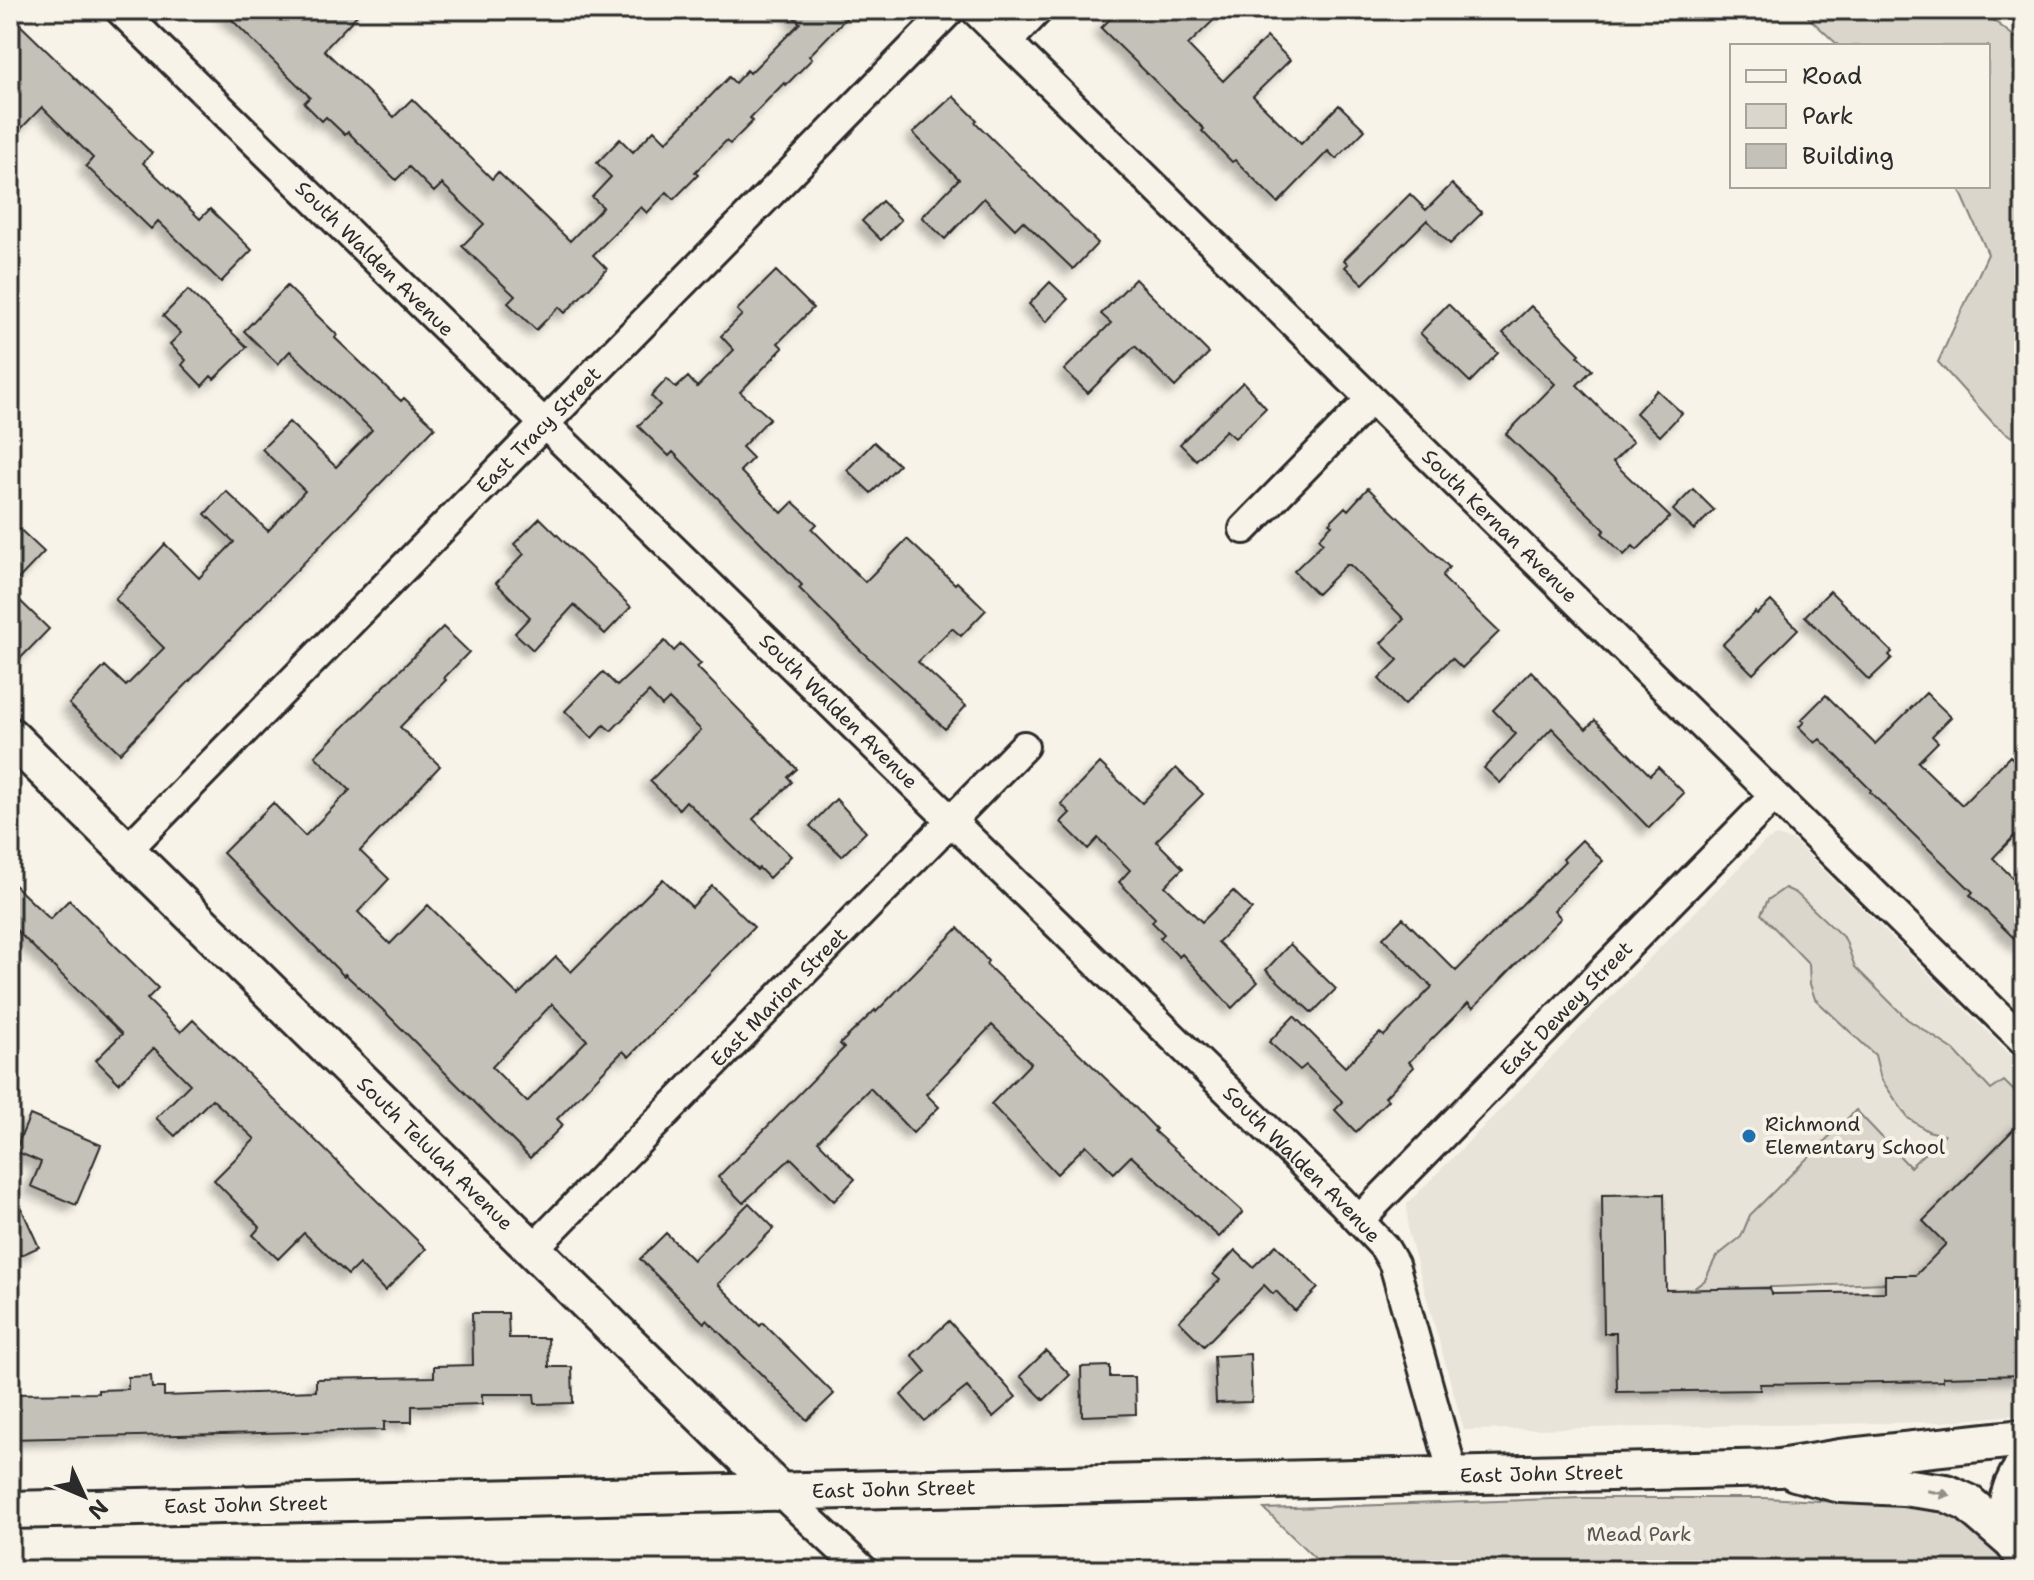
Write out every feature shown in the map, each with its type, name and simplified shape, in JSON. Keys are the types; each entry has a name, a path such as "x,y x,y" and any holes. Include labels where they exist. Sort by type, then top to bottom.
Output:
{"street":[{"name":"South Walden Avenue","path":"120,10 1384,1247 1394,1264 1453,1474"},
{"name":"East Tracy Street","path":"127,850 950,10"},
{"name":"South Kernan Avenue","path":"975,10 2024,1041"},
{"path":"1008,41 1038,10"},
{"path":"1244,529 1370,400"},
{"name":"South Telulah Avenue","path":"10,736 863,1570"},
{"name":"East Marion Street","path":"533,1249 1024,746"},
{"name":"East Dewey Street","path":"1359,1220 1774,796"},
{"name":"East John Street","path":"10,1510 1779,1468 1840,1458 2024,1438"},
{"path":"2019,1550 2007,1523 2007,1502 2013,1481 2024,1466"},
{"name":"East John Street","path":"1779,1468 1841,1484 1946,1493 1968,1503 2019,1550"}],"shaded area":[{"name":"Richmond Elementary School","path":"1776,836 1794,841 2024,1068 2024,1414 1942,1422 1464,1430 1408,1231 1407,1204 1764,842"}],"green space":[{"path":"1814,10 1980,10 2024,44 2024,446 1994,424 1938,362 1988,254 1959,188 1990,188 1990,44 1837,44 1808,17"},
{"path":"1785,888 1796,893 1845,939 1855,967 1907,1019 1954,1050 1991,1090 2004,1081 2024,1101 2024,1133 1923,1221 1946,1244 1919,1278 1885,1283 1692,1290 1705,1280 1716,1257 1741,1237 1750,1215 1856,1110 1910,1167 1944,1135 1928,1131 1908,1118 1881,1079 1875,1055 1815,999 1809,964 1761,914 1768,900"},
{"name":"Mead Park","path":"1582,1498 1764,1498 1914,1506 1954,1514 1991,1541 2013,1570 1327,1570 1264,1509"}],"building":[{"path":"222,10 362,10 324,50 394,117 412,99 492,179 498,172 570,241 603,207 592,197 611,177 597,163 620,139 633,152 654,130 666,142 729,77 735,83 747,70 750,73 800,23 787,10 854,10 809,56 812,59 750,118 753,121 730,144 726,141 695,172 698,175 674,199 667,192 647,213 641,207 593,255 607,269 565,313 559,307 536,330 508,303 515,296 462,246 484,224 442,184 434,192 409,167 396,180 348,132 345,135 326,117 322,121 304,103 310,97"},
{"path":"1119,10 1224,10 1188,45 1223,81 1267,37 1290,60 1253,96 1301,144 1339,105 1365,130 1336,159 1328,151 1278,203 1235,160 1232,162 1202,131 1204,129 1101,28"},
{"path":"10,15 152,153 143,163 200,219 210,209 252,250 221,282 158,221 151,229 86,166 93,158 42,107 10,140"},
{"path":"953,96 977,120 975,122 1098,243 1073,269 1023,221 1015,229 984,198 945,239 922,217 959,179 913,133"},
{"path":"1452,184 1482,213 1450,244 1427,220 1363,284 1345,267 1348,264 1344,260 1410,194 1426,210"},
{"path":"882,201 901,220 881,240 862,221"},
{"path":"776,271 813,308 778,343 783,348 740,392 770,418 742,447 753,458 740,471 782,513 793,502 817,524 812,529 865,582 907,539 986,610 961,636 952,628 918,662 966,706 945,729 799,588 802,585 673,452 669,456 638,426 660,405 651,396 667,379 676,388 688,377 697,387 734,350 721,336 742,315 737,310"},
{"path":"1135,279 1209,353 1175,387 1135,346 1088,393 1064,370 1111,323 1101,314"},
{"path":"1050,282 1068,299 1046,322 1029,304"},
{"path":"287,286 337,335 335,338 401,401 404,398 435,427 120,753 69,704 105,666 126,686 164,648 115,599 165,544 199,578 234,542 205,514 226,491 268,531 305,491 262,449 289,422 336,467 372,430 290,351 278,364 244,331"},
{"path":"188,290 247,347 214,379 211,376 202,386 182,365 186,360 170,344 181,333 163,316"},
{"path":"1448,304 1498,353 1470,382 1420,333"},
{"path":"1531,306 1592,370 1577,385 1633,442 1613,462 1670,517 1637,550 1633,546 1624,555 1602,533 1605,530 1506,434 1555,384 1503,333"},
{"path":"1243,382 1266,408 1235,438 1226,430 1196,460 1180,444"},
{"path":"1657,390 1682,413 1660,436 1636,413"},
{"path":"874,442 899,465 871,493 847,470"},
{"path":"1368,488 1449,567 1443,575 1444,579 1499,632 1462,668 1452,658 1404,705 1379,679 1398,660 1381,643 1404,619 1350,565 1346,565 1317,594 1294,571 1323,543 1319,538 1332,525 1329,523 1345,507 1348,510"},
{"path":"1693,489 1714,510 1694,530 1673,510"},
{"path":"540,518 631,607 605,634 574,605 533,650 515,633 530,617 496,583 524,554 514,544"},
{"path":"10,520 44,552 10,588"},
{"path":"10,591 49,629 10,669"},
{"path":"1830,591 1892,652 1889,655 1892,658 1869,680 1805,616"},
{"path":"1771,601 1798,629 1753,674 1723,644 1755,612 1757,614"},
{"path":"443,627 469,652 400,727 440,766 360,851 389,879 358,912 390,944 428,905 518,995 556,957 571,972 663,879 692,907 712,886 754,927 629,1057 623,1051 557,1119 563,1125 530,1158 223,853 273,803 305,836 350,790 315,756","holes":["552,1004 587,1040 527,1102 492,1067"]},
{"path":"665,641 674,651 681,644 701,664 697,667 797,769 788,777 792,782 753,819 791,856 769,878 686,801 679,809 650,781 701,730 669,699 662,706 649,692 611,731 604,725 592,738 565,711 603,672 617,686"},
{"path":"1531,671 1586,729 1595,720 1650,775 1658,767 1684,793 1649,828 1552,728 1500,783 1484,768 1516,734 1493,710"},
{"path":"1926,693 1951,717 1932,736 1938,742 1918,762 1962,805 2010,756 2024,769 2024,826 1993,858 2024,889 2024,948 1970,895 1973,892 1820,739 1815,743 1799,727 1804,722 1801,720 1826,695 1875,744"},
{"path":"1100,763 1142,803 1176,768 1203,794 1156,841 1183,868 1165,886 1202,922 1233,891 1252,909 1218,942 1258,982 1232,1008 1182,954 1179,957 1160,938 1164,934 1152,922 1155,918 1119,882 1130,870 1098,838 1088,849 1061,822 1070,813 1061,804"},
{"path":"836,799 866,832 842,856 810,826"},
{"path":"1582,840 1603,861 1554,910 1561,918 1473,1008 1468,1003 1409,1062 1414,1067 1385,1097 1388,1100 1356,1132 1335,1110 1343,1102 1306,1065 1300,1070 1269,1042 1294,1016 1345,1067 1380,1033 1384,1036 1432,987 1383,938 1403,918 1456,971"},
{"path":"10,881 50,919 69,900 158,988 147,999 181,1032 193,1020 426,1249 385,1291 359,1264 348,1275 304,1233 278,1259 253,1235 260,1227 214,1180 255,1139 212,1099 175,1136 156,1118 190,1084 154,1048 119,1083 96,1060 122,1034 10,924"},
{"path":"958,928 988,961 986,964 1126,1098 1156,1129 1154,1131 1243,1212 1219,1237 1131,1156 1114,1173 1086,1145 1057,1174 991,1104 1031,1063 992,1025 926,1094 939,1107 913,1133 870,1088 818,1141 855,1179 834,1201 791,1158 743,1203 718,1177 844,1048 840,1044 876,1012"},
{"path":"1290,944 1336,989 1312,1013 1266,970"},
{"path":"30,1115 101,1145 76,1205 31,1186 41,1162 15,1151"},
{"path":"2024,1119 2024,1375 1943,1377 1943,1381 1760,1384 1760,1390 1617,1392 1616,1333 1604,1333 1602,1195 1664,1194 1666,1290 1770,1288 1771,1294 1885,1292 1885,1275 1916,1275 1946,1244 1923,1221"},
{"path":"10,1183 39,1247 10,1260"},
{"path":"749,1203 774,1228 718,1284 760,1326 763,1323 834,1394 807,1420 707,1320 704,1323 640,1259 666,1233 693,1260"},
{"path":"1276,1245 1318,1288 1295,1311 1276,1291 1273,1294 1264,1285 1204,1346 1179,1321 1220,1280 1213,1274 1235,1250 1253,1267"},
{"path":"472,1313 508,1313 509,1338 548,1338 549,1367 572,1367 573,1403 535,1404 534,1394 482,1394 482,1404 412,1406 412,1422 384,1422 384,1430 10,1439 10,1394 98,1393 98,1390 128,1389 128,1377 151,1376 152,1388 164,1388 164,1396 316,1391 316,1379 434,1377 434,1366 473,1365"},
{"path":"949,1321 1016,1397 993,1417 967,1387 924,1421 901,1395 926,1372 912,1355"},
{"path":"1046,1351 1070,1375 1044,1400 1020,1376"},
{"path":"1250,1354 1252,1402 1216,1403 1214,1356"},
{"path":"1110,1366 1110,1377 1135,1377 1136,1414 1082,1416 1081,1367"}],"place":[{"name":"Richmond Elementary School","path":"1749,1136"}]}
